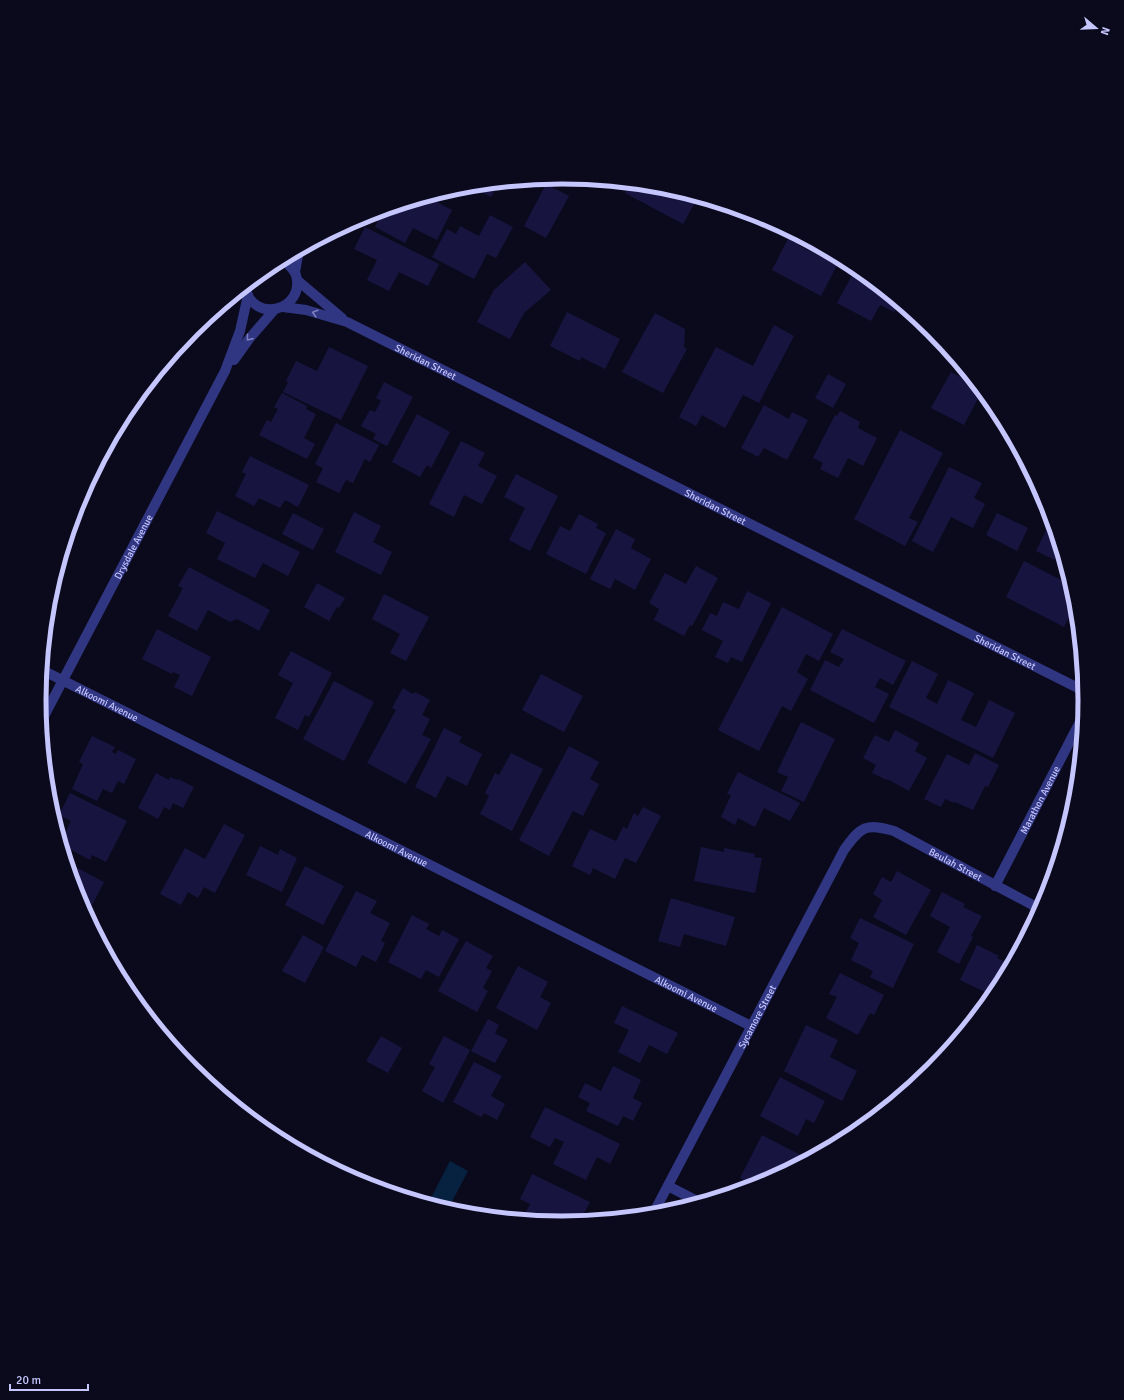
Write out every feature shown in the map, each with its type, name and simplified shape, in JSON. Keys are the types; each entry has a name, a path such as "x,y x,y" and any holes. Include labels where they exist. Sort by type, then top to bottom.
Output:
{"street":[{"path":"296,276 298,257"},
{"name":"Sheridan Street","path":"287,264 296,276 347,322"},
{"name":"Drysdale Avenue","path":"46,712 226,371 249,339 294,295 297,288 296,276"},
{"name":"Sheridan Street","path":"247,292 252,302 260,307 267,309 279,308 306,310 347,322 1078,688"},
{"name":"Drysdale Avenue","path":"226,371 240,331 245,293"},
{"name":"Alkoomi Avenue","path":"47,673 751,1026"},
{"name":"Marathon Avenue","path":"995,886 1077,727"},
{"name":"Beulah Street","path":"869,827 877,826 905,836 1035,906"},
{"name":"Sycamore Street","path":"657,1207 844,850 856,834 869,827"},
{"path":"668,1186 693,1199"}],"water":[{"path":"450,1161 468,1171 451,1204 431,1199"}],"building":[{"path":"546,184 569,196 546,238 524,226"},
{"path":"496,188 491,197 479,191"},
{"path":"629,188 695,202 683,224 625,193"},
{"path":"434,201 452,210 437,240 413,228 405,243 375,227 380,217 396,211"},
{"path":"490,215 513,227 496,258 487,254 474,279 432,257 447,229 456,234 460,226 479,236"},
{"path":"365,227 439,264 428,286 399,272 389,291 367,280 377,260 354,249"},
{"path":"789,237 800,242 798,245 837,265 821,296 772,270"},
{"path":"525,262 551,290 524,313 510,339 477,322 494,290"},
{"path":"853,274 896,308 894,312 880,305 871,321 837,303"},
{"path":"567,312 620,339 605,369 581,357 580,361 550,346"},
{"path":"655,313 685,329 684,347 687,349 663,393 622,372"},
{"path":"774,325 794,336 759,403 743,395 725,428 702,415 696,426 679,417 716,347 753,366"},
{"path":"329,347 368,366 341,420 283,392 288,382 286,381 296,361 317,371"},
{"path":"951,372 966,380 979,397 964,425 931,408"},
{"path":"828,374 846,384 833,408 815,398"},
{"path":"384,382 413,397 387,446 373,439 376,434 361,426 370,410 375,412 381,401 376,398"},
{"path":"282,393 307,406 306,409 316,414 304,438 315,444 307,459 259,435 267,420 271,422 278,409 274,407"},
{"path":"764,405 789,419 792,412 808,420 787,460 764,448 758,457 741,448"},
{"path":"840,411 860,422 858,428 877,438 863,466 848,458 838,478 820,469 823,463 813,458 835,415 837,416"},
{"path":"417,414 450,432 431,468 427,465 420,477 392,462"},
{"path":"336,423 379,445 370,462 365,459 353,483 346,480 339,493 316,482 323,468 315,464"},
{"path":"900,430 943,453 909,518 918,522 905,546 854,519"},
{"path":"461,441 485,453 478,466 497,476 482,504 464,495 454,517 429,504"},
{"path":"250,456 309,485 298,507 285,500 280,508 259,498 254,506 235,496 246,474 242,472"},
{"path":"949,467 982,483 974,498 985,504 973,528 951,517 933,552 912,541"},
{"path":"516,474 558,496 530,551 509,540 525,508 504,497"},
{"path":"1029,481 1032,488 1027,485"},
{"path":"217,511 300,552 288,576 263,563 255,578 217,559 225,543 206,533"},
{"path":"354,512 381,526 373,542 392,552 381,575 335,552"},
{"path":"293,513 324,529 313,550 282,534"},
{"path":"997,513 1028,528 1017,551 986,535"},
{"path":"579,514 598,524 596,528 606,533 586,574 546,554 560,526 570,531"},
{"path":"1048,526 1057,555 1055,560 1036,551"},
{"path":"616,529 635,539 631,548 651,559 635,590 615,579 610,589 590,579"},
{"path":"1024,561 1064,581 1071,614 1064,627 1006,597"},
{"path":"696,566 718,578 692,626 690,625 684,636 654,620 659,609 649,603 665,573 686,584"},
{"path":"189,567 270,610 259,631 237,619 230,622 208,610 197,631 168,616 183,588 178,586"},
{"path":"317,583 345,598 339,608 337,607 329,621 304,607"},
{"path":"747,591 771,603 742,662 731,657 728,663 715,657 723,641 702,630 710,613 717,616 723,602 739,609"},
{"path":"384,594 429,617 406,661 390,653 400,634 372,619"},
{"path":"782,607 833,634 819,661 806,654 797,672 808,679 791,711 782,706 759,751 718,730"},
{"path":"157,629 211,657 192,696 174,687 180,675 173,672 172,674 142,659"},
{"path":"842,629 906,661 893,685 880,678 875,687 889,694 874,723 810,690 825,660 839,667 844,659 830,652"},
{"path":"291,651 332,673 309,717 305,715 298,730 275,718 293,683 278,675"},
{"path":"912,661 938,674 926,698 937,704 948,680 974,693 961,720 976,727 989,700 1015,713 993,758 889,707"},
{"path":"541,674 583,696 564,732 522,710"},
{"path":"334,681 374,702 344,761 303,739"},
{"path":"403,688 413,694 415,692 430,700 422,715 430,719 422,735 431,739 406,784 367,763 396,710 392,708"},
{"path":"801,722 835,739 804,802 781,791 788,777 777,772"},
{"path":"444,728 462,737 459,742 482,754 467,786 447,776 436,798 415,787"},
{"path":"895,730 919,743 915,751 927,758 909,791 872,773 876,765 863,758 875,735 889,742"},
{"path":"92,736 115,747 112,752 116,754 118,750 136,759 124,784 118,781 112,793 103,789 97,801 72,789 83,764 79,762"},
{"path":"569,746 599,762 590,779 599,784 583,816 573,811 549,856 519,840"},
{"path":"511,753 543,769 512,831 480,814 489,796 485,793 495,773 499,775"},
{"path":"975,753 999,765 988,787 985,786 973,810 945,799 941,807 924,799 947,754 969,765"},
{"path":"738,772 800,803 790,821 764,808 755,827 738,818 735,825 721,817 731,795 727,794"},
{"path":"156,773 169,780 170,777 177,780 178,779 194,787 183,808 173,803 170,810 164,807 158,819 138,808"},
{"path":"70,793 127,821 106,862 92,855 90,860 68,848 64,835 71,821 59,814"},
{"path":"643,807 661,816 636,863 625,858 615,879 593,868 590,875 572,866 590,829 616,841 623,827 627,829 634,813 638,816"},
{"path":"224,824 245,835 215,893 204,887 198,898 188,892 181,905 160,894 185,848 205,859"},
{"path":"260,846 278,855 280,849 297,858 282,892 246,875"},
{"path":"701,847 724,852 724,848 755,854 754,857 762,858 755,893 694,881"},
{"path":"73,866 104,882 90,909"},
{"path":"305,866 344,886 323,925 285,905"},
{"path":"897,871 931,890 906,935 873,917 882,900 873,894 882,877 891,882"},
{"path":"356,891 377,901 370,913 390,923 381,941 385,943 376,962 362,955 356,967 325,951"},
{"path":"942,892 965,904 963,907 982,916 971,936 973,937 959,964 937,952 950,927 930,916"},
{"path":"671,898 735,917 726,946 684,934 680,947 658,941"},
{"path":"412,915 429,924 426,929 439,936 442,930 459,939 439,977 426,970 421,979 388,962"},
{"path":"860,918 914,944 893,988 870,977 873,971 851,960 859,943 850,938"},
{"path":"303,935 324,947 305,983 282,971"},
{"path":"466,941 493,956 486,968 492,971 483,988 488,991 477,1012 438,991"},
{"path":"977,945 999,956 997,958 1006,963 987,993 960,980"},
{"path":"518,966 548,982 540,997 551,1003 537,1030 496,1008"},
{"path":"840,973 884,995 874,1015 870,1013 858,1035 826,1018 837,997 829,994"},
{"path":"622,1006 678,1033 667,1054 649,1045 640,1063 618,1052 629,1030 614,1023"},
{"path":"488,1019 499,1025 495,1033 508,1040 495,1063 471,1051"},
{"path":"806,1025 838,1040 830,1057 857,1071 842,1101 784,1071"},
{"path":"381,1036 402,1048 388,1073 366,1061"},
{"path":"444,1036 470,1050 443,1103 422,1091 435,1067 429,1064"},
{"path":"474,1062 502,1076 491,1096 505,1104 497,1120 484,1113 481,1117 453,1102"},
{"path":"613,1066 641,1080 633,1098 642,1103 633,1121 623,1116 618,1126 586,1111 590,1103 578,1097 585,1083 601,1091"},
{"path":"780,1077 825,1101 814,1123 806,1119 798,1136 760,1116"},
{"path":"545,1107 620,1144 610,1164 597,1157 586,1180 553,1164 564,1142 555,1138 550,1147 530,1137"},
{"path":"762,1135 803,1156 747,1182 740,1178"},
{"path":"532,1174 590,1202 583,1215 528,1215 525,1215 530,1204 520,1199"}]}
